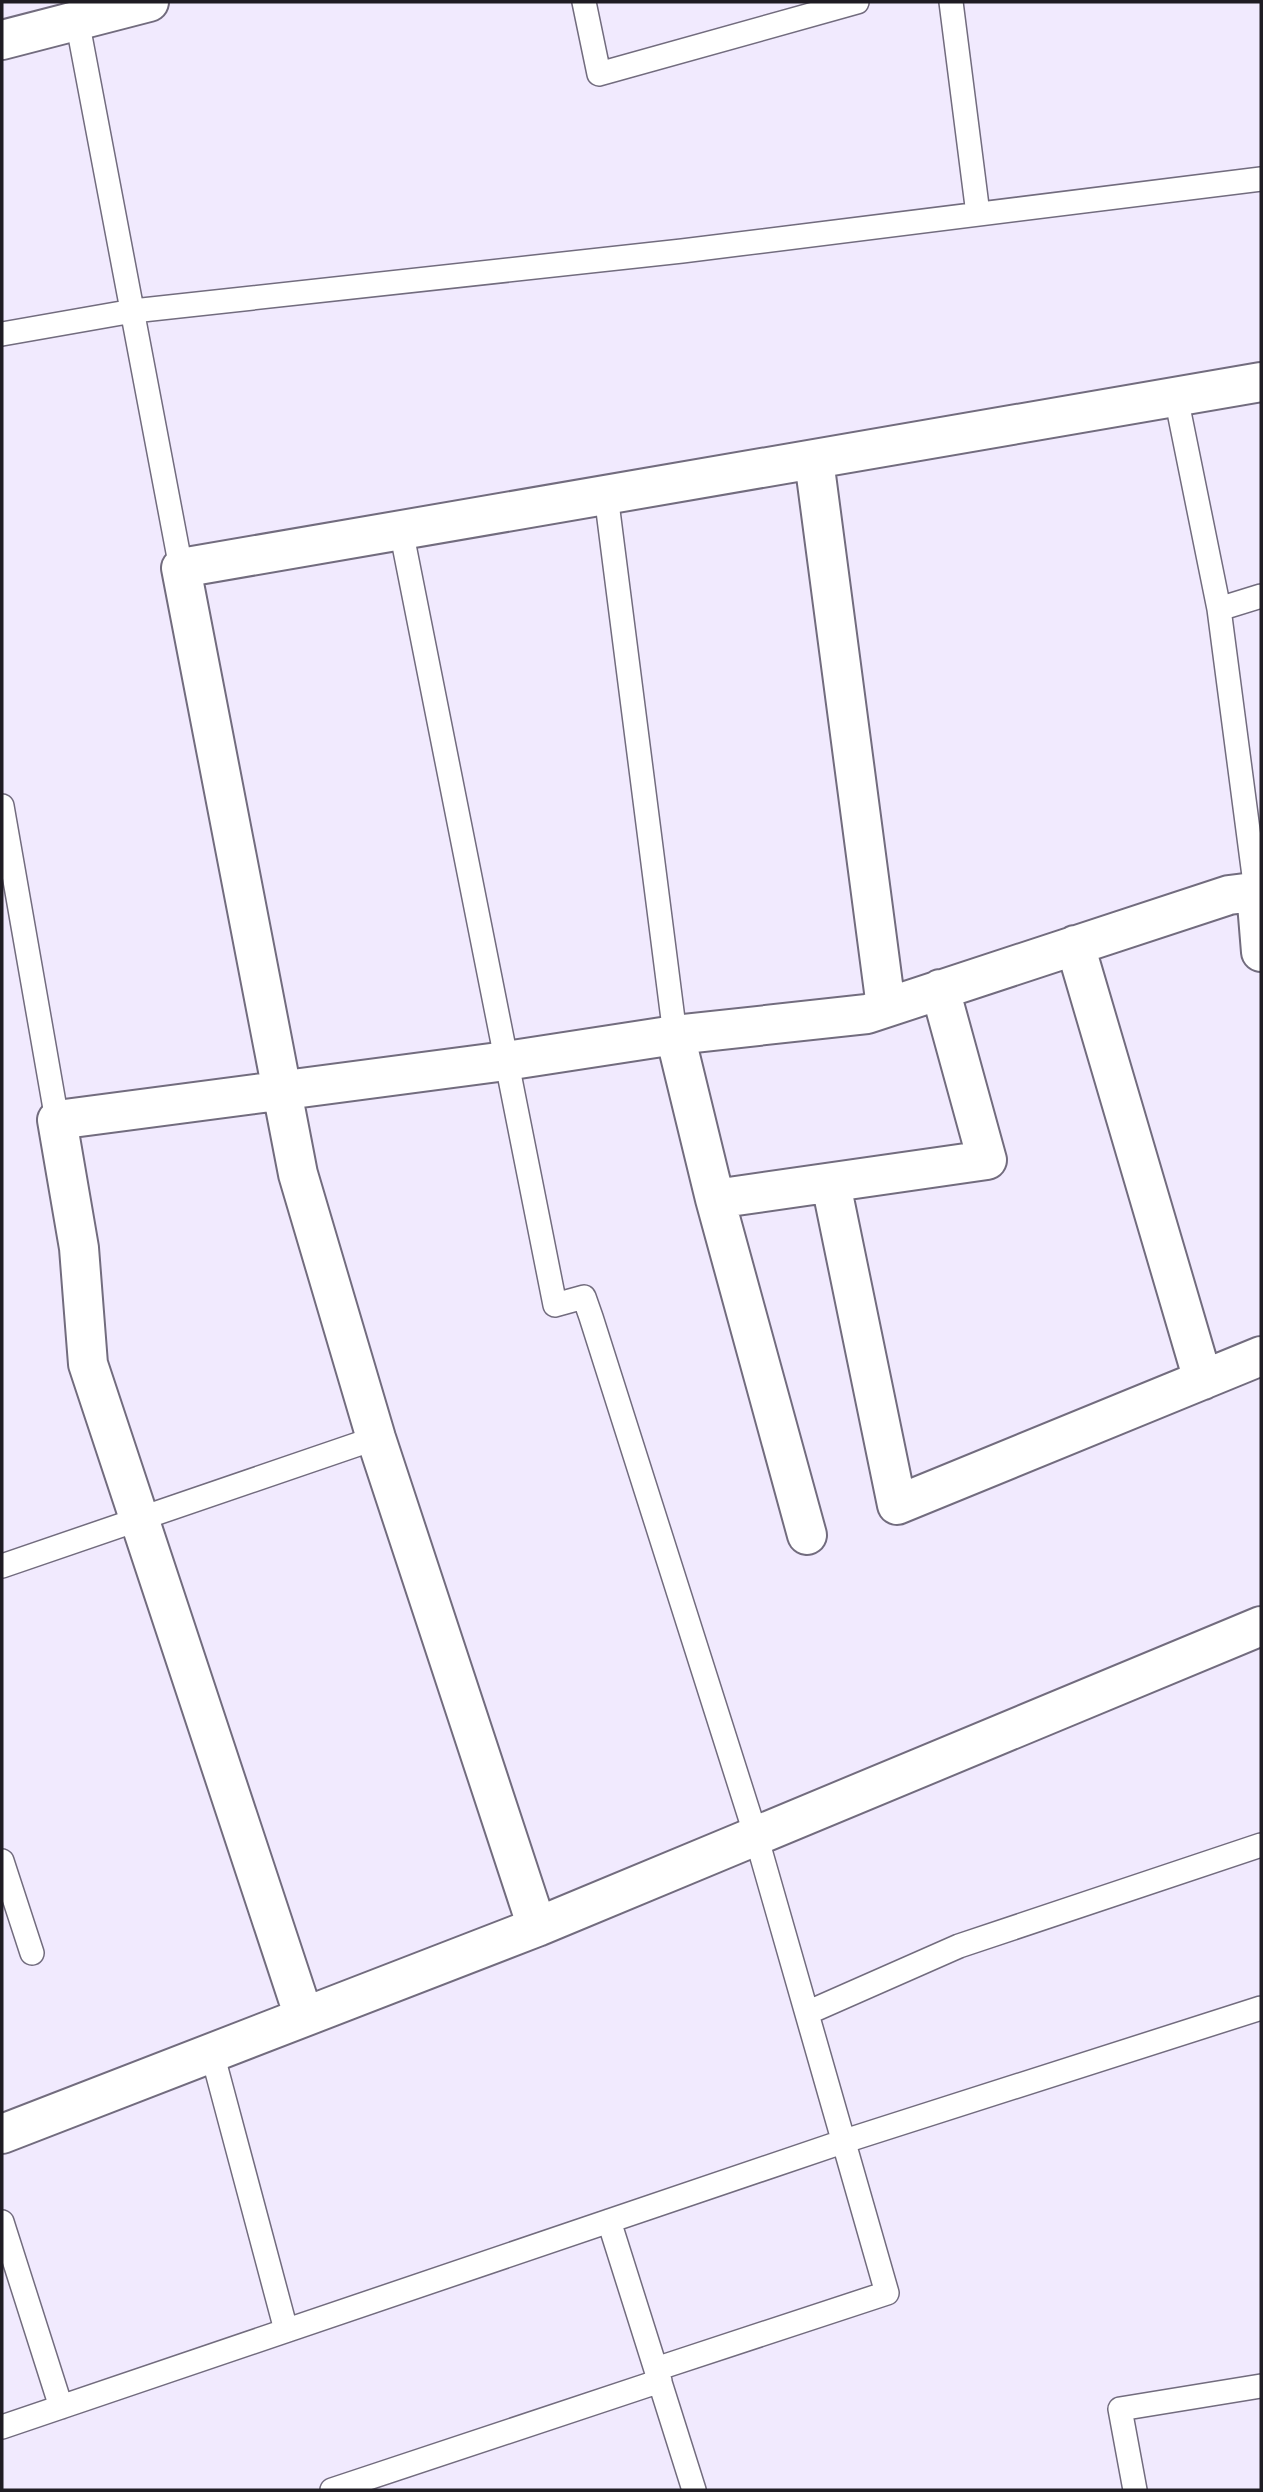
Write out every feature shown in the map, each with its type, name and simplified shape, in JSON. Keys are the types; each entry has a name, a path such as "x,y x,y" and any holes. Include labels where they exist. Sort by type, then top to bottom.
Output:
{"street":[{"path":"2,40 149,2"},
{"path":"537,1927 376,1438 298,1174 181,568 1261,383"},
{"path":"814,460 886,1007"},
{"path":"304,2017 88,1364 79,1248 57,1120 506,1061 675,1035 867,1014 1229,895 1259,891 1261,953"},
{"path":"1075,945 1203,1380"},
{"path":"715,1199 987,1160 940,989"},
{"path":"675,1035 715,1199 807,1535"},
{"path":"831,1184 897,1505 1261,1356"},
{"path":"2,2134 537,1927 1261,1626"}],"lane":[{"path":"584,2 599,74 857,2"},
{"path":"951,2 978,214"},
{"path":"77,20 181,568"},
{"path":"2,334 132,311 669,253 1261,179"},
{"path":"1175,397 1219,609 1259,891"},
{"path":"606,495 675,1035"},
{"path":"332,2490 887,2294 756,1836 584,1297 555,1305 401,530"},
{"path":"1219,609 1261,596"},
{"path":"2,806 57,1120"},
{"path":"2,1566 376,1438"},
{"path":"807,2013 959,1946 1261,1846"},
{"path":"2,1861 32,1953"},
{"path":"2,2427 845,2141 1261,2008"},
{"path":"212,2053 286,2330"},
{"path":"2,2221 61,2407"},
{"path":"609,2221 694,2490"},
{"path":"1135,2490 1120,2409 1261,2386"}]}
